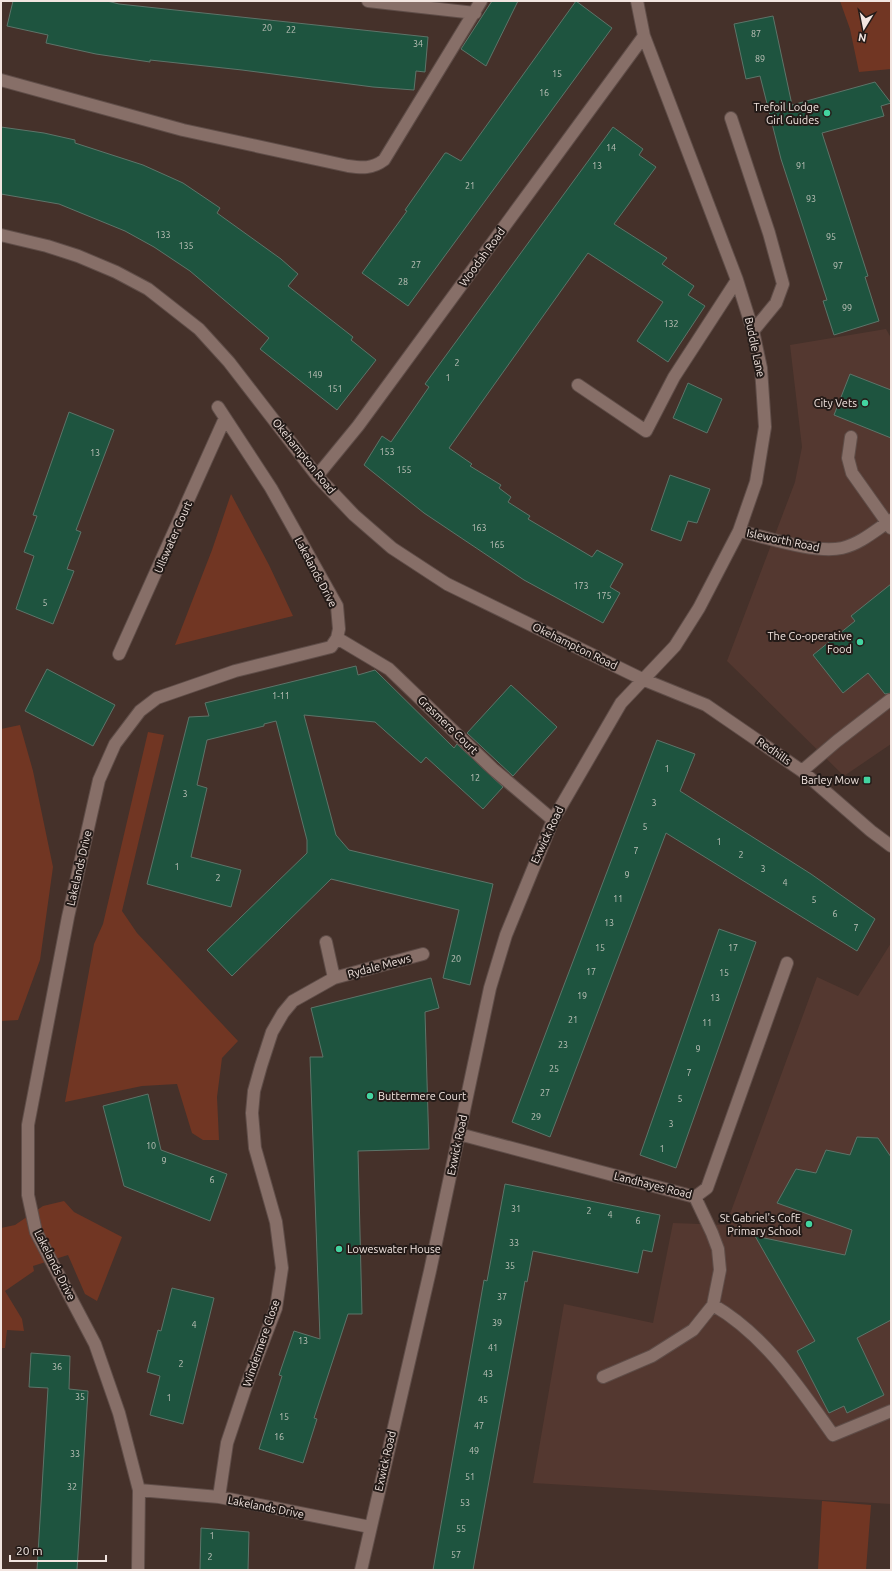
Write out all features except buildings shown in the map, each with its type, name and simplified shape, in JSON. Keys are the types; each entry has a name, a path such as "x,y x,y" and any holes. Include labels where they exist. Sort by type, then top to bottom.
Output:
{"street":[{"path":"368,1 475,13"},
{"path":"1,80 183,130 348,166 365,168 377,165 384,160 481,1"},
{"name":"Buddle Lane","path":"637,1 644,36 737,280 753,330 761,368 765,427 756,482 739,530 699,608 675,646 642,679"},
{"name":"Woodah Road","path":"317,476 363,420 644,36"},
{"path":"731,118 769,233 783,284 776,303 753,330"},
{"name":"Okehampton Road","path":"1,235 47,246 78,256 116,272 148,289 199,329 229,362 317,476 354,515 392,548 447,584 642,679"},
{"path":"578,385 646,431 674,377 737,280"},
{"name":"Lakelands Drive","path":"138,1570 139,1490 119,1413 95,1344 36,1232 28,1195 28,1124 68,917 92,810 100,780 115,744 140,711 157,698 235,671 331,647 337,638 339,628 337,606 271,488 218,407"},
{"name":"Ullswater Court","path":"119,654 225,418"},
{"path":"851,437 848,458 852,473 890,524"},
{"name":"Isleworth Road","path":"739,530 803,546 827,549 842,548 890,524"},
{"name":"Grasmere Court","path":"337,638 389,669 493,769 553,820"},
{"name":"Redhills","path":"642,679 706,705 802,771 871,831 891,846"},
{"name":"Exwick Road","path":"361,1570 430,1270 490,988 506,934 553,820 621,703 642,679"},
{"path":"802,771 836,741 890,700"},
{"name":"Rydale Mews","path":"326,942 334,978"},
{"name":"Rydale Mews","path":"267,1047 272,1032 283,1013 293,1001 334,978 423,954"},
{"name":"Landhayes Road","path":"459,1134 695,1197 707,1188 787,963"},
{"name":"Windermere Close","path":"220,1497 227,1443 245,1388 276,1308 282,1268 276,1222 255,1148 252,1113 254,1091 267,1047"},
{"path":"603,1377 652,1356 693,1330 714,1305 720,1270 718,1249 695,1197"},
{"path":"714,1305 732,1316 767,1347 833,1435 891,1411"},
{"name":"Lakelands Drive","path":"139,1490 220,1497 370,1527"}],"shaded area":[{"path":"840,1 891,1 891,69 859,72 850,29"},
{"path":"886,329 891,338 891,744 844,776 727,661 795,482 802,447 790,345"},
{"path":"231,494 269,565 293,616 175,645 212,550"},
{"path":"20,725 33,771 53,867 40,960 18,1020 1,1021 1,729"},
{"path":"148,732 164,735 122,911 137,933 238,1041 222,1058 217,1097 219,1140 203,1140 192,1133 177,1084 142,1086 65,1102 94,944 103,924"},
{"name":"St Gabriel's CofE Primary School","path":"891,943 891,1504 533,1483 564,1304 653,1323 673,1223 726,1225 817,977 858,996"},
{"path":"64,1201 74,1212 122,1237 97,1301 85,1294 68,1255 33,1266 34,1271 5,1291 22,1319 24,1331 7,1330 5,1348 1,1348 1,1228 15,1225 43,1206"},
{"path":"822,1501 871,1505 866,1570 818,1570"}],"place":[{"name":"Trefoil Lodge Girl Guides","path":"827,113"},
{"name":"City Vets","path":"865,403"},
{"name":"The Co-operative Food","path":"860,642"},
{"name":"Barley Mow","path":"867,780"},
{"name":"Buttermere Court","path":"370,1096"},
{"name":"St Gabriel's CofE Primary School","path":"809,1224"},
{"name":"Loweswater House","path":"339,1249"}]}
